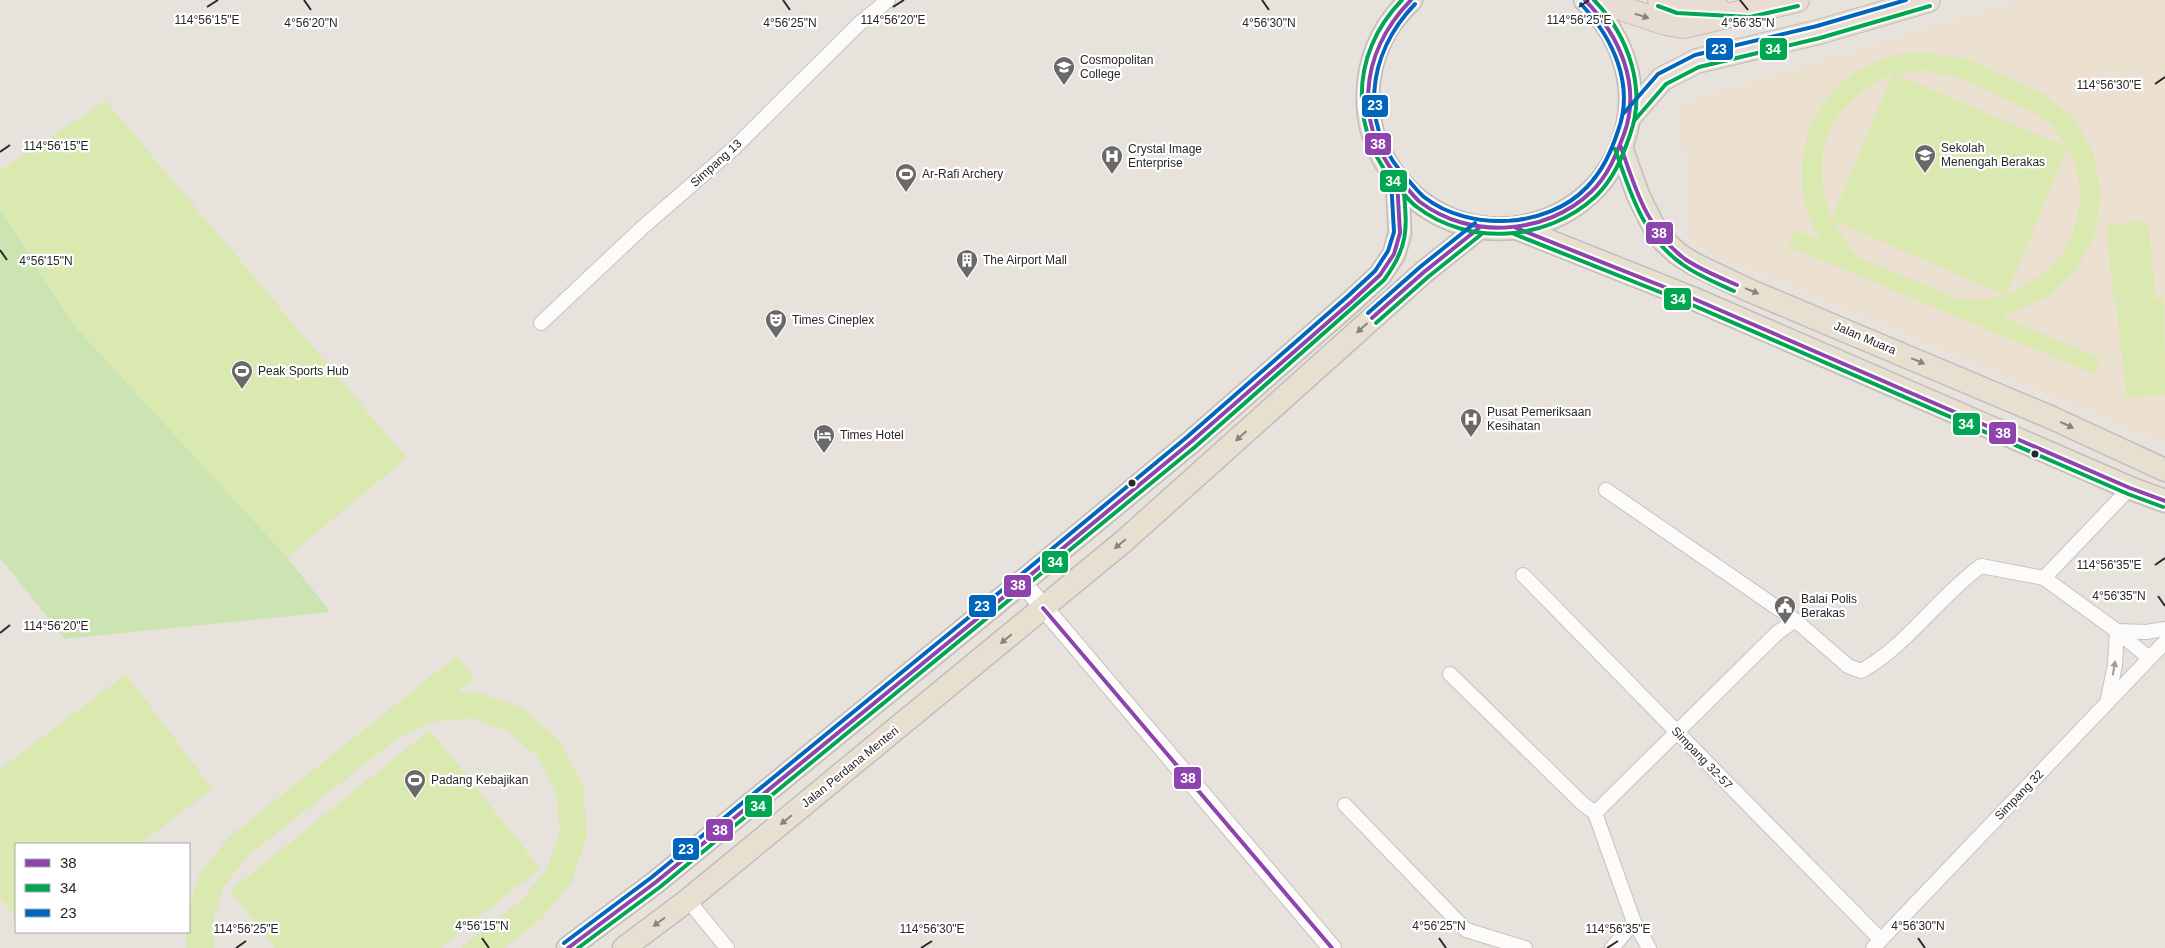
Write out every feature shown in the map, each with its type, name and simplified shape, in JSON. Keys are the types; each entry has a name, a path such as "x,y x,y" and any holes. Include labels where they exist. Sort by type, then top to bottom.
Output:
{"highway":[{"path":"1596,0 1666,23 1683,26 1798,0"},
{"path":"1660,0 1678,7 1750,12"},
{"path":"1629,118 1662,79 1697,60 1818,32 1928,0"}],"main road":[{"path":"1406,3 1389,25 1377,50 1368,83 1368,104 1376,144 1385,163 1410,194 1434,211 1460,223 1479,228 1516,228 1554,218 1587,196 1601,181 1621,147 1629,118 1630,97 1624,58 1606,22 1585,0"},
{"name":"Jalan Muara","path":"1621,147 1638,195 1654,227 1664,241 1678,254 1694,264 1746,289 2050,417 2162,470"},
{"path":"568,948 656,882 1022,582 1191,442 1352,301 1380,275 1394,254 1400,233 1397,180"},
{"name":"Jalan Perdana Menteri","path":"624,948 688,900 1124,541 1424,272 1479,228"},
{"path":"1516,228 1692,298 2165,502"}],"street":[{"name":"Simpang 13","path":"541,323 643,227 728,153 860,23 888,0"},
{"path":"2044,578 2130,488"},
{"path":"1606,490 1795,620 1848,666 1860,671 1880,660 1959,583 1981,566 2044,578 2117,630 2149,658"},
{"name":"Simpang 32-57","path":"1523,576 1675,731 1877,944"},
{"path":"1022,582 1332,948"},
{"path":"1595,813 1675,731 1777,632 1795,620"},
{"path":"2117,630 2146,632 2165,629"},
{"path":"2106,704 2115,665 2117,630"},
{"name":"Simpang 32","path":"1877,944 2165,642"},
{"path":"1450,674 1582,803 1595,813 1634,922 1649,948"},
{"path":"1345,805 1466,930 1525,948"},
{"path":"688,900 727,948"},
{"path":"1612,948 1634,922"}],"shaded area":[{"name":"Sekolah Menengah Berakas","path":"2021,0 2165,0 2165,443 1692,244 1679,104"}],"green space":[{"path":"1928,53 1967,59 2045,95 2073,117 2093,153 2101,193 2095,234 2076,270 2047,297 2002,317 2100,358 2094,374 1788,246 1795,230 1820,240 1804,200 1802,169 1805,146 1812,125 1822,105 1836,88 1854,74 1874,63 1897,55","holes":["1925,70 1960,78 2034,112 2052,125 2067,147 1894,74","1892,74 1832,219 1825,195 1822,172 1823,152 1829,133 1838,116 1852,101 1870,87","2067,148 2073,160 2079,188 2079,203 2073,233 2059,258 2048,270 2006,296","1833,220 2004,296 1977,300 1958,299 1860,258 1850,249"]},
{"name":"Peak Sports Hub","path":"106,101 406,458 287,557 72,323 0,208 0,170"},
{"path":"0,208 72,323 287,557 330,612 65,639 0,558"},
{"path":"2148,221 2156,298 2114,302 2106,225"},
{"path":"2164,298 2165,394 2127,398 2116,303"},
{"path":"457,656 474,678 456,693 473,691 521,707 559,740 583,785 587,835 571,883 541,919 504,948 461,948 522,900 547,869 560,831 556,792 538,757 508,731 470,718 431,722 395,740 249,855 224,886 212,924 214,948 187,948 186,933 190,933 190,906 200,873 230,836"},
{"path":"126,674 212,789 140,843 15,843 15,918 0,897 0,769"},
{"name":"Padang Kebajikan","path":"430,730 540,868 440,948 275,948 230,891"}],"transit line":[{"name":"34","path":"1402,0 1384,22 1372,45 1364,70 1362,95 1364,120 1372,145 1384,169 1401,191 1417,207 1438,220 1460,228 1484,233 1508,234 1554,223 1576,212 1595,197 1607,183 1627,144 1635,117 1636,99 1631,63 1616,29 1594,0"},
{"name":"38","path":"1411,0 1393,21 1380,44 1372,68 1368,92 1370,116 1376,140 1388,164 1420,202 1440,214 1461,223 1484,227 1530,224 1552,217 1573,206 1597,186 1615,157 1629,116 1629,79 1617,45 1608,29 1585,0"},
{"name":"23","path":"1624,113 1658,74 1695,55 1817,26 1906,0"},
{"name":"23","path":"1415,4 1399,24 1386,46 1378,68 1374,91 1375,114 1381,137 1392,159 1424,197 1442,208 1463,216 1507,221 1530,218 1551,211 1570,201 1587,187 1598,174 1618,131 1623,114 1624,97 1618,63 1603,32 1581,4"},
{"name":"34","path":"1658,6 1677,13 1750,17 1798,6"},
{"name":"34","path":"1634,121 1666,84 1699,67 1820,38 1930,6"},
{"name":"38","path":"1621,147 1644,208 1661,236 1685,259 1737,285"},
{"name":"34","path":"1615,149 1633,197 1657,241 1688,268 1734,291"},
{"name":"23","path":"564,943 652,877 1018,577 1187,437 1348,296 1375,271 1388,251 1394,232 1391,180"},
{"name":"38","path":"568,948 656,882 1022,582 1191,442 1352,301 1380,275 1394,254 1400,233 1397,180"},
{"name":"34","path":"578,948 660,887 1195,447 1384,280 1393,267 1403,243 1406,221 1403,180"},
{"name":"23","path":"1368,313 1420,267 1475,223"},
{"name":"38","path":"1372,318 1424,272 1479,228"},
{"name":"38","path":"1516,228 1692,298 2130,488 2165,501"},
{"name":"34","path":"1376,323 1428,277 1483,233"},
{"name":"34","path":"1514,234 1690,304 2128,494 2163,507"},
{"name":"38","path":"1043,608 1332,948"}],"place":[{"name":"Cosmopolitan College","path":"1064,86"},
{"name":"Sekolah Menengah Berakas","path":"1925,174"},
{"name":"Crystal Image Enterprise","path":"1112,175"},
{"name":"Ar-Rafi Archery","path":"906,193"},
{"name":"The Airport Mall","path":"967,279"},
{"name":"Times Cineplex","path":"776,339"},
{"name":"Peak Sports Hub","path":"242,390"},
{"name":"Pusat Pemeriksaan Kesihatan","path":"1471,438"},
{"name":"Times Hotel","path":"824,454"},
{"name":"Balai Polis Berakas","path":"1785,625"},
{"name":"Padang Kebajikan","path":"415,799"}]}
